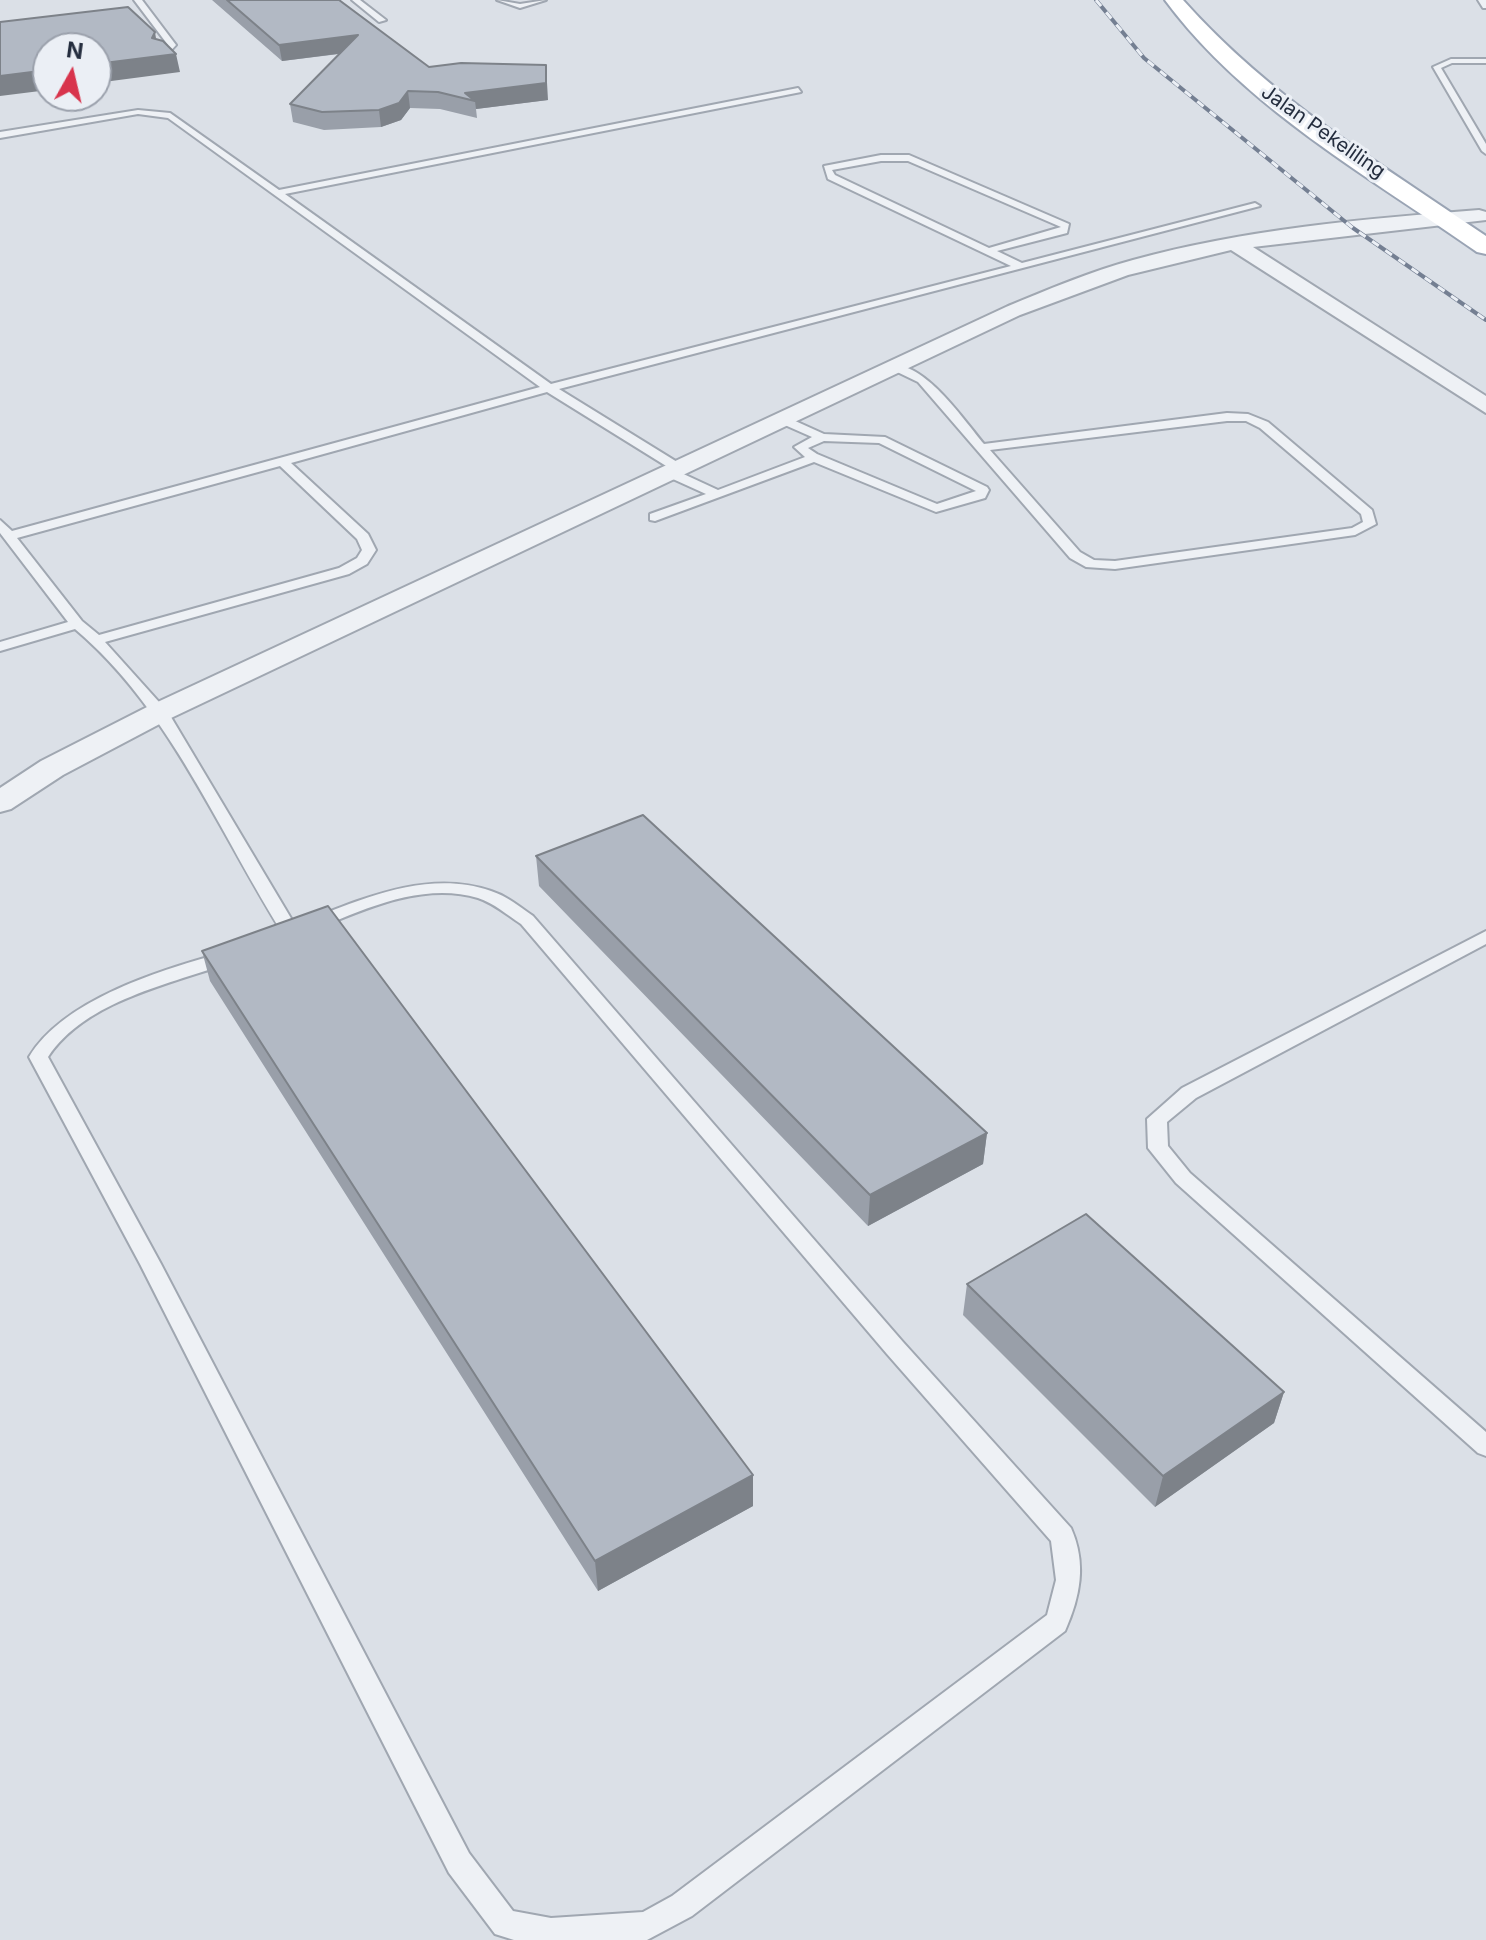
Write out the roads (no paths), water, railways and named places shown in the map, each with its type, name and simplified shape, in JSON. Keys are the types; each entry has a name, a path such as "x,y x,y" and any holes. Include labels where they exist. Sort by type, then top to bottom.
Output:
{"main road":[{"name":"Jalan Pekeliling","path":"1174,0 1222,55 1273,98 1486,247"},
{"name":"Jalan Pekeliling","path":"1274,72 1293,93 1483,218"}],"street":[{"path":"0,802 52,768 160,712 782,419 1069,289 1145,263 1235,244 1445,218 1483,218"},
{"path":"1235,244 1486,406"}],"lane":[{"path":"138,0 172,45 162,55"},
{"path":"356,0 382,20"},
{"path":"501,0 520,6 542,0"},
{"path":"1482,0 1486,6"},
{"path":"1486,61 1451,61 1437,67 1486,151"},
{"path":"278,193 798,90"},
{"path":"0,135 124,114 165,114 549,388 673,470 717,494"},
{"path":"987,251 1064,231 1066,226 909,158 881,158 827,168 831,177 987,251 1020,266"},
{"path":"291,933 160,712 96,640 77,624 3,530 282,461 549,388 1255,206"},
{"path":"895,367 922,380 981,448 1075,555 1091,564 1115,565 1355,531 1370,524 1367,513 1264,425 1248,418 1227,417 981,448"},
{"path":"782,419 822,437 881,440 980,486 981,495 936,508 813,457 800,447 822,437"},
{"path":"655,517 813,457"},
{"path":"96,640 344,571 362,561 369,550 363,537 282,461"},
{"path":"0,647 77,624"},
{"path":"460,890 486,894 527,920 895,1348 1062,1536 1070,1562 1070,1591 1056,1623 682,1906 646,1926 551,1932 505,1924 459,1863 150,1264 38,1057 45,1042 66,1023 103,1005 291,933 386,898 423,891 460,890"},
{"path":"1486,937 1189,1093 1157,1119 1158,1148 1183,1178 1486,1446"}],"railway":[{"path":"1096,0 1144,58 1353,228 1486,320"}]}
